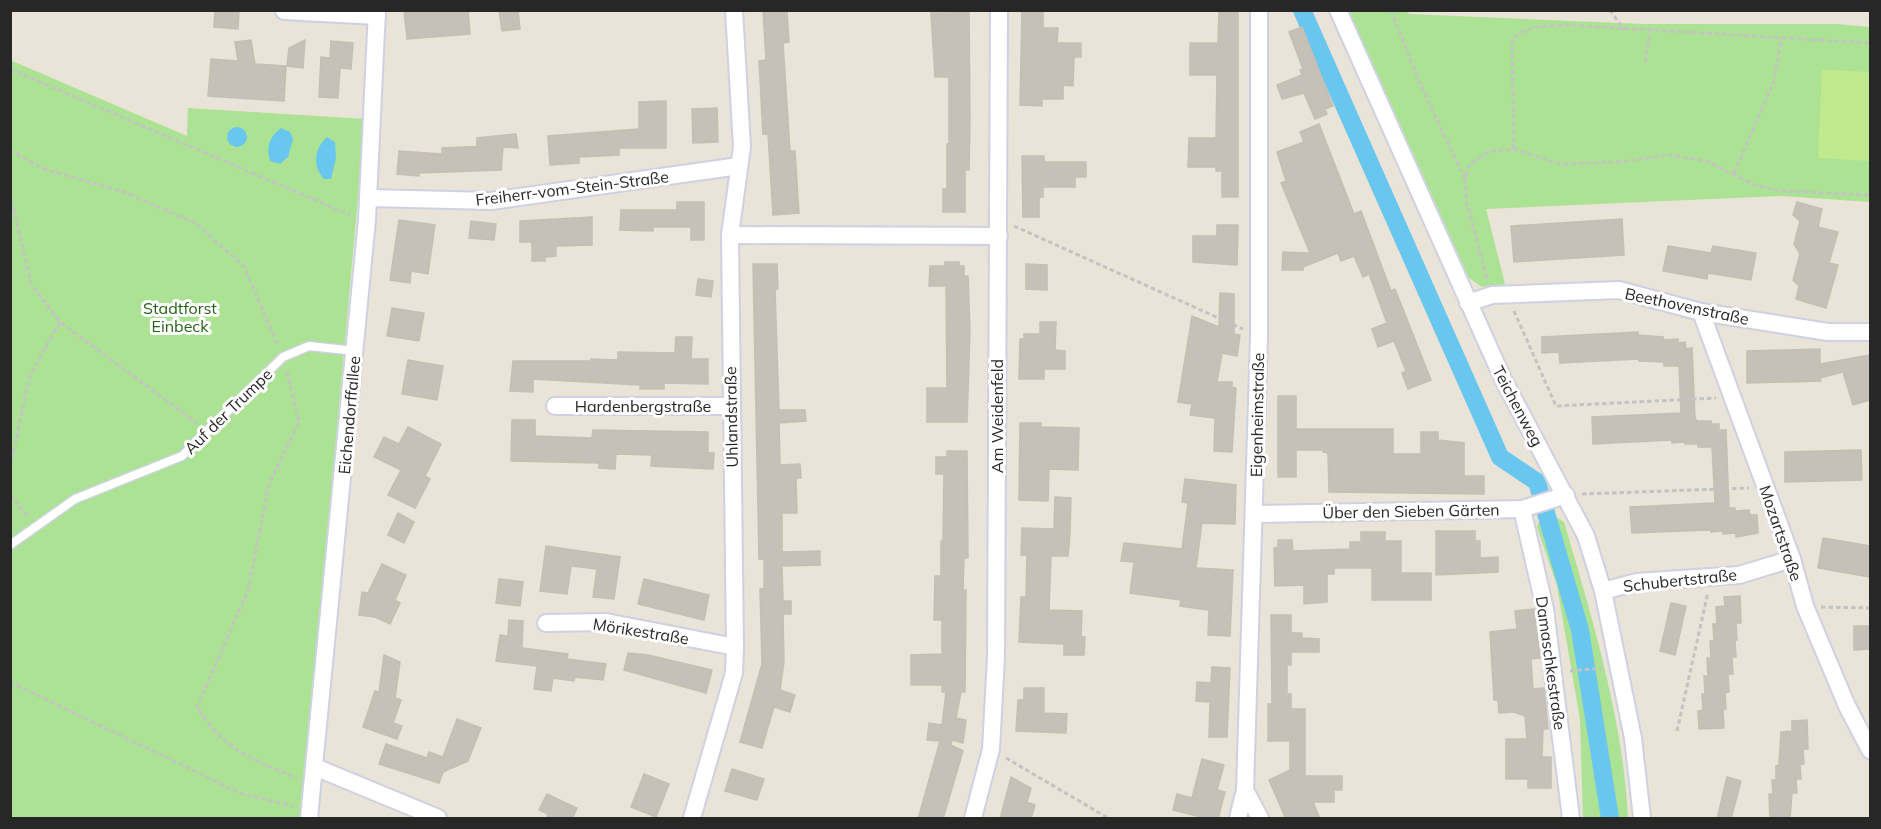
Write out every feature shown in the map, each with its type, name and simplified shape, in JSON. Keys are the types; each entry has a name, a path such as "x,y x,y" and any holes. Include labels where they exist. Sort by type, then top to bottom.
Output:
{"street":[{"name":"Uhlandstraße","path":"692,819 734,673 730,235 742,147 734,10"},
{"name":"Am Weidenfeld","path":"973,819 991,749 996,657 999,10"},
{"name":"Eigenheimstraße","path":"1238,819 1245,790 1255,514 1259,336 1259,10"},
{"name":"Teichenweg","path":"1338,10 1503,379 1586,536 1603,591 1633,738 1642,819"},
{"path":"284,11 377,13"},
{"name":"Eichendorffallee","path":"309,814 367,220 377,13"},
{"name":"Freiherr-vom-Stein-Straße","path":"368,198 491,201 739,166"},
{"path":"730,235 999,227"},
{"name":"Beethovenstraße","path":"1468,303 1499,295 1619,290 1701,312 1828,332 1870,332"},
{"name":"Mozartstraße","path":"1701,312 1792,559 1805,606 1847,706 1870,750"},
{"name":"Hardenbergstraße","path":"555,406 730,406"},
{"name":"Über den Sieben Gärten","path":"1255,514 1523,509 1565,495"},
{"name":"Damaschkestraße","path":"1523,509 1545,609 1571,819"},
{"name":"Schubertstraße","path":"1603,591 1637,582 1739,575 1792,559"},
{"name":"Mörikestraße","path":"546,623 606,622 735,647"},
{"path":"315,766 438,819"},
{"path":"1245,790 1260,819"}],"lane":[{"name":"Auf der Trumpe","path":"10,545 75,499 182,456 283,357 309,346 355,351"}],"path":[{"path":"1391,10 1421,86 1465,180 1467,204 1499,295 1556,406 1732,397"},
{"path":"1610,10 1624,30"},
{"path":"1514,149 1512,42 1516,35 1528,29 1567,25 1650,32 1870,43"},
{"path":"1645,62 1650,32"},
{"path":"1734,173 1773,84 1782,38"},
{"path":"10,69 336,211 367,220"},
{"path":"1465,180 1470,164 1490,151 1514,149 1560,164 1619,162 1669,155 1706,161 1755,185 1780,191 1870,195"},
{"path":"10,150 44,169 124,192 195,223 244,266 283,357 299,422 269,484 248,590 197,707 210,729 253,760 312,785"},
{"path":"10,193 31,284 60,322 208,431"},
{"path":"999,227 1259,336"},
{"path":"10,467 30,375 60,322"},
{"path":"1565,495 1766,487"},
{"path":"10,495 35,527"},
{"path":"1677,730 1711,577"},
{"path":"1805,606 1870,608"},
{"path":"1575,671 1596,669"},
{"path":"11,682 242,794 309,814"},
{"path":"991,749 1108,819"}],"green space":[{"path":"1407,10 1409,14 1644,24 1836,24 1870,27 1870,202 1781,196 1486,209 1505,284 1482,287 1469,278 1349,11"},
{"name":"Stadtforst Einbeck","path":"10,60 187,136 188,108 365,119 302,818 11,818"},
{"path":"1822,70 1870,72 1870,161 1818,158"},
{"path":"1556,517 1564,522 1605,668 1620,743 1628,818 1583,818 1580,719 1557,586 1537,527 1539,522"}],"water":[{"path":"237,127 244,130 247,137 244,144 237,147 230,144 227,137 230,130"},
{"path":"281,128 290,132 293,139 288,157 280,164 270,161 268,151 271,139"},
{"path":"327,137 335,142 336,158 331,179 324,179 316,163 319,147"}],"building":[{"path":"215,10 239,10 238,29 214,27"},
{"path":"404,10 468,10 470,34 407,39"},
{"path":"499,10 518,10 520,29 502,31"},
{"path":"763,10 787,10 789,42 783,43 790,151 795,151 799,213 773,215 768,134 763,134 759,61 766,60"},
{"path":"950,10 969,10 970,120 969,170 965,170 965,212 943,212 943,189 947,189 947,144 949,144 949,77 935,77 931,13 950,13"},
{"path":"1022,10 1043,10 1043,28 1058,28 1057,43 1081,43 1081,57 1074,57 1073,86 1063,85 1063,99 1042,99 1042,106 1020,105"},
{"path":"1219,10 1238,10 1238,197 1222,197 1222,171 1216,171 1216,167 1188,167 1189,138 1216,138 1217,75 1190,75 1190,43 1218,43"},
{"path":"1302,27 1333,106 1325,109 1327,114 1315,119 1304,93 1282,99 1277,85 1302,75 1300,70 1303,69 1289,32"},
{"path":"251,40 255,64 286,66 284,101 208,96 211,59 238,61 235,42"},
{"path":"305,40 303,68 287,66 289,48"},
{"path":"331,41 353,43 351,69 340,68 338,98 319,97 321,57 330,58"},
{"path":"666,101 666,148 619,148 619,155 579,157 579,163 550,165 548,136 639,129 639,102"},
{"path":"717,108 718,142 693,143 692,109"},
{"path":"1319,124 1354,214 1361,211 1391,291 1395,289 1431,380 1408,389 1402,373 1406,371 1394,341 1378,347 1372,329 1387,323 1369,274 1363,277 1354,256 1341,261 1338,253 1303,267 1303,270 1282,270 1283,252 1310,253 1281,183 1286,181 1277,152 1304,142 1300,132"},
{"path":"516,134 518,148 503,147 501,170 419,173 419,176 397,174 399,151 442,154 442,148 489,146 477,146 477,138"},
{"path":"1022,156 1044,156 1044,162 1086,162 1086,177 1075,177 1075,187 1043,187 1043,197 1039,197 1039,217 1023,217"},
{"path":"677,202 704,202 704,240 691,240 691,227 653,227 653,231 620,230 621,210 677,210"},
{"path":"1797,202 1822,209 1818,227 1838,232 1829,263 1838,265 1826,308 1796,299 1799,286 1793,280 1800,254 1794,244 1800,221 1793,215"},
{"path":"592,217 592,245 556,246 556,256 545,257 545,261 532,261 532,242 520,242 520,221"},
{"path":"1622,219 1624,255 1514,262 1511,226"},
{"path":"399,220 435,225 428,274 411,271 410,283 390,280"},
{"path":"471,221 496,224 494,240 469,238"},
{"path":"1217,225 1238,225 1237,265 1193,262 1193,236 1217,236"},
{"path":"1668,246 1711,253 1713,246 1756,253 1751,280 1708,273 1707,279 1663,271"},
{"path":"945,262 959,262 959,266 964,266 964,276 968,276 970,330 967,422 927,422 927,388 947,388 946,286 929,286 930,266 945,266"},
{"path":"753,264 777,264 778,289 775,289 779,410 805,410 806,421 779,423 780,465 800,464 801,478 796,478 797,513 782,513 782,552 820,551 820,565 782,566 783,601 791,601 791,614 783,614 784,662 780,690 795,695 790,712 774,707 762,748 740,742 762,664 760,589 764,588 764,559 759,559"},
{"path":"1026,264 1047,265 1047,290 1026,289"},
{"path":"698,279 713,281 711,297 696,295"},
{"path":"1220,293 1234,294 1234,334 1240,335 1237,356 1222,353 1217,382 1232,382 1232,387 1236,388 1232,452 1214,451 1215,418 1190,415 1192,404 1178,402 1192,316 1219,327"},
{"path":"392,308 424,313 419,341 387,336"},
{"path":"1040,322 1056,322 1055,350 1065,351 1065,369 1044,369 1044,379 1019,379 1020,339 1024,339 1024,334 1040,334"},
{"path":"1638,332 1638,335 1663,337 1664,340 1678,339 1678,343 1685,342 1686,349 1692,348 1695,418 1697,421 1711,421 1711,424 1719,424 1719,430 1726,430 1729,508 1735,508 1735,511 1749,510 1750,515 1757,515 1758,533 1736,537 1736,533 1723,534 1723,531 1711,532 1710,530 1632,533 1630,507 1715,503 1712,447 1698,447 1698,444 1685,444 1685,442 1672,443 1672,440 1593,444 1592,417 1681,413 1679,366 1664,366 1664,362 1639,361 1639,359 1560,363 1559,352 1542,353 1542,337"},
{"path":"676,337 692,337 691,359 708,359 708,384 664,383 664,389 640,389 640,385 533,379 533,392 510,391 513,361 618,360 618,352 675,353"},
{"path":"1820,349 1820,364 1870,355 1870,400 1853,405 1843,372 1820,378 1821,381 1747,383 1747,351"},
{"path":"408,360 443,366 437,400 402,394"},
{"path":"1278,396 1296,396 1296,429 1393,429 1393,454 1421,454 1421,432 1438,432 1438,440 1464,443 1464,476 1484,476 1484,494 1329,492 1328,453 1323,450 1296,450 1296,477 1278,477"},
{"path":"512,420 535,420 535,436 592,438 593,430 708,432 708,453 714,453 713,469 651,466 652,455 616,454 615,469 599,468 599,463 511,461"},
{"path":"1020,423 1041,423 1041,427 1079,428 1078,470 1049,469 1048,501 1019,500"},
{"path":"408,427 441,444 425,476 430,479 415,508 388,495 401,470 374,457 384,437 399,444"},
{"path":"1861,450 1862,480 1785,482 1785,452"},
{"path":"947,451 967,451 968,558 964,558 963,590 966,590 965,692 961,692 956,718 966,720 963,743 952,740 951,745 963,751 943,819 918,819 940,741 927,740 929,723 942,725 946,692 942,692 942,685 911,685 911,655 942,654 942,620 934,620 935,576 941,576 944,474 936,474 936,457 947,457"},
{"path":"1185,479 1236,485 1235,524 1202,523 1196,568 1233,570 1230,636 1208,635 1209,610 1180,606 1181,600 1130,593 1134,562 1121,561 1124,543 1182,549 1188,503 1182,502"},
{"path":"1055,497 1071,498 1070,533 1068,556 1051,556 1049,610 1082,611 1081,637 1085,637 1084,655 1064,655 1064,644 1019,642 1021,597 1026,597 1027,555 1021,555 1022,528 1054,529"},
{"path":"398,513 414,522 404,543 388,535"},
{"path":"1436,531 1475,531 1475,541 1480,541 1480,558 1498,557 1498,572 1436,575"},
{"path":"1361,532 1385,532 1385,541 1401,541 1401,573 1431,573 1431,600 1372,600 1372,568 1334,568 1334,574 1327,574 1327,602 1304,604 1304,585 1275,586 1274,548 1278,547 1278,540 1292,540 1293,551 1350,549 1350,542 1361,542"},
{"path":"1823,538 1870,546 1870,577 1818,568"},
{"path":"546,546 620,557 614,599 593,597 597,569 571,566 567,594 540,591"},
{"path":"382,564 406,575 395,600 400,603 390,624 375,617 359,615 362,592 368,593"},
{"path":"499,579 523,582 520,606 496,603"},
{"path":"644,579 709,595 704,620 638,604"},
{"path":"1740,596 1741,623 1736,623 1736,657 1732,657 1733,674 1728,674 1729,692 1725,693 1726,709 1723,709 1724,728 1699,729 1698,711 1703,710 1704,676 1708,676 1707,658 1711,658 1710,641 1714,641 1713,624 1717,624 1716,607 1725,606 1724,597"},
{"path":"1671,603 1686,606 1675,655 1660,651"},
{"path":"1534,609 1540,658 1531,659 1533,689 1544,688 1548,729 1543,729 1542,757 1551,757 1551,788 1528,788 1528,779 1506,779 1506,739 1527,739 1525,716 1514,712 1499,713 1498,700 1494,700 1490,632 1517,629 1515,611"},
{"path":"1271,615 1291,615 1291,633 1302,633 1302,638 1319,639 1319,652 1291,652 1291,665 1287,665 1287,694 1291,694 1291,709 1305,709 1305,776 1342,776 1342,790 1334,790 1334,802 1313,802 1320,819 1286,819 1269,780 1290,770 1290,741 1268,741 1268,704 1272,704"},
{"path":"509,620 523,621 522,648 568,654 567,659 606,664 603,680 575,677 574,681 553,678 551,691 534,689 537,666 496,661 500,635 508,636"},
{"path":"1854,626 1870,626 1870,649 1854,650"},
{"path":"628,653 648,655 712,670 706,693 624,670"},
{"path":"384,655 400,662 395,698 401,700 393,723 402,726 397,739 363,727 375,691 379,692"},
{"path":"1212,667 1230,668 1227,737 1209,737 1210,702 1196,701 1197,682 1211,683"},
{"path":"1024,688 1044,688 1044,713 1067,714 1066,733 1016,731 1018,700 1024,700"},
{"path":"457,719 481,728 468,761 443,772 439,783 379,764 386,744 427,758 429,752 443,757"},
{"path":"1807,720 1808,749 1803,749 1804,764 1800,765 1801,779 1796,779 1797,793 1792,793 1790,819 1770,819 1769,794 1773,794 1772,780 1776,780 1776,766 1779,765 1781,732 1792,731 1792,721"},
{"path":"1202,759 1224,765 1217,790 1225,792 1218,819 1196,819 1197,816 1173,810 1177,794 1192,798"},
{"path":"732,769 764,779 757,800 725,791"},
{"path":"644,774 669,784 656,817 631,807"},
{"path":"1011,777 1031,788 1027,802 1035,805 1031,819 1000,819"},
{"path":"1727,777 1741,781 1731,819 1717,819"},
{"path":"547,794 577,808 572,819 547,819 548,814 539,810"}],"waterway":[{"path":"1302,10 1500,457 1537,482 1580,630 1610,818"}]}
